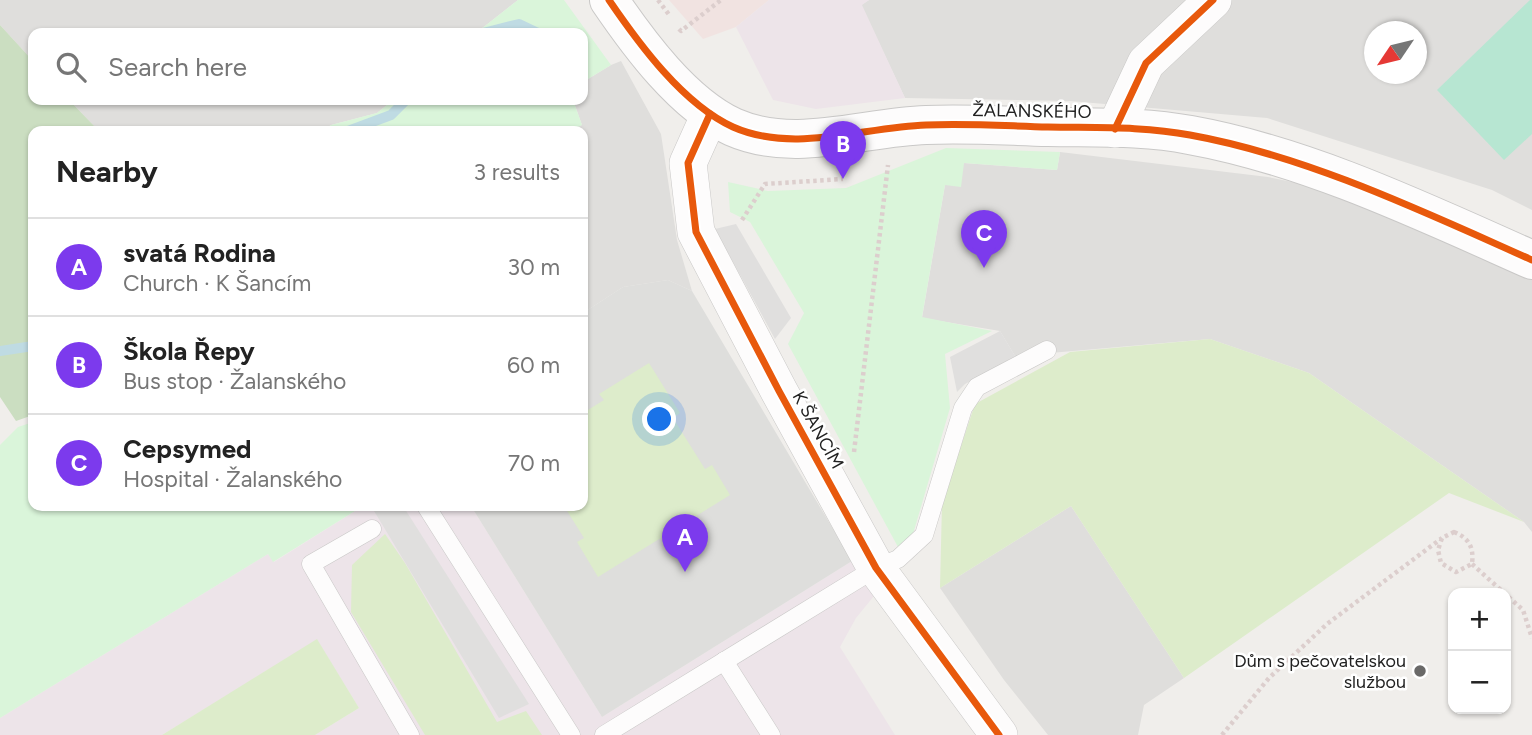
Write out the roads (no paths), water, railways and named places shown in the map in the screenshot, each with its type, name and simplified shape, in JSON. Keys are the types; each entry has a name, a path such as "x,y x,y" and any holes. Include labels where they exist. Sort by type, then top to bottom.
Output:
{"street":[{"name":"ŽALANSKÉHO","path":"608,0 652,60 710,114 747,131 797,139 926,125 1115,129 1189,134 1283,158 1409,207 1532,260"},
{"path":"1115,129 1146,63 1213,0"},
{"name":"K ŠANCÍM","path":"710,114 688,163 696,232 876,568 999,735"}],"lane":[{"path":"604,735 876,568 898,559 924,535 962,408 977,387 1047,350"},
{"path":"429,511 571,735"},
{"path":"372,529 311,564 410,735"},
{"path":"724,661 771,735"}],"waterway":[{"path":"503,28 519,24 527,28"},
{"path":"361,126 391,115 401,105"},
{"path":"0,351 28,347"}],"place":[{"name":"Škola Řepy","path":"843,179"},
{"name":"Cepsymed","path":"984,268"},
{"name":"svatá Rodina","path":"685,572"},
{"name":"Dům s pečovatelskou službou","path":"1420,671"}]}
